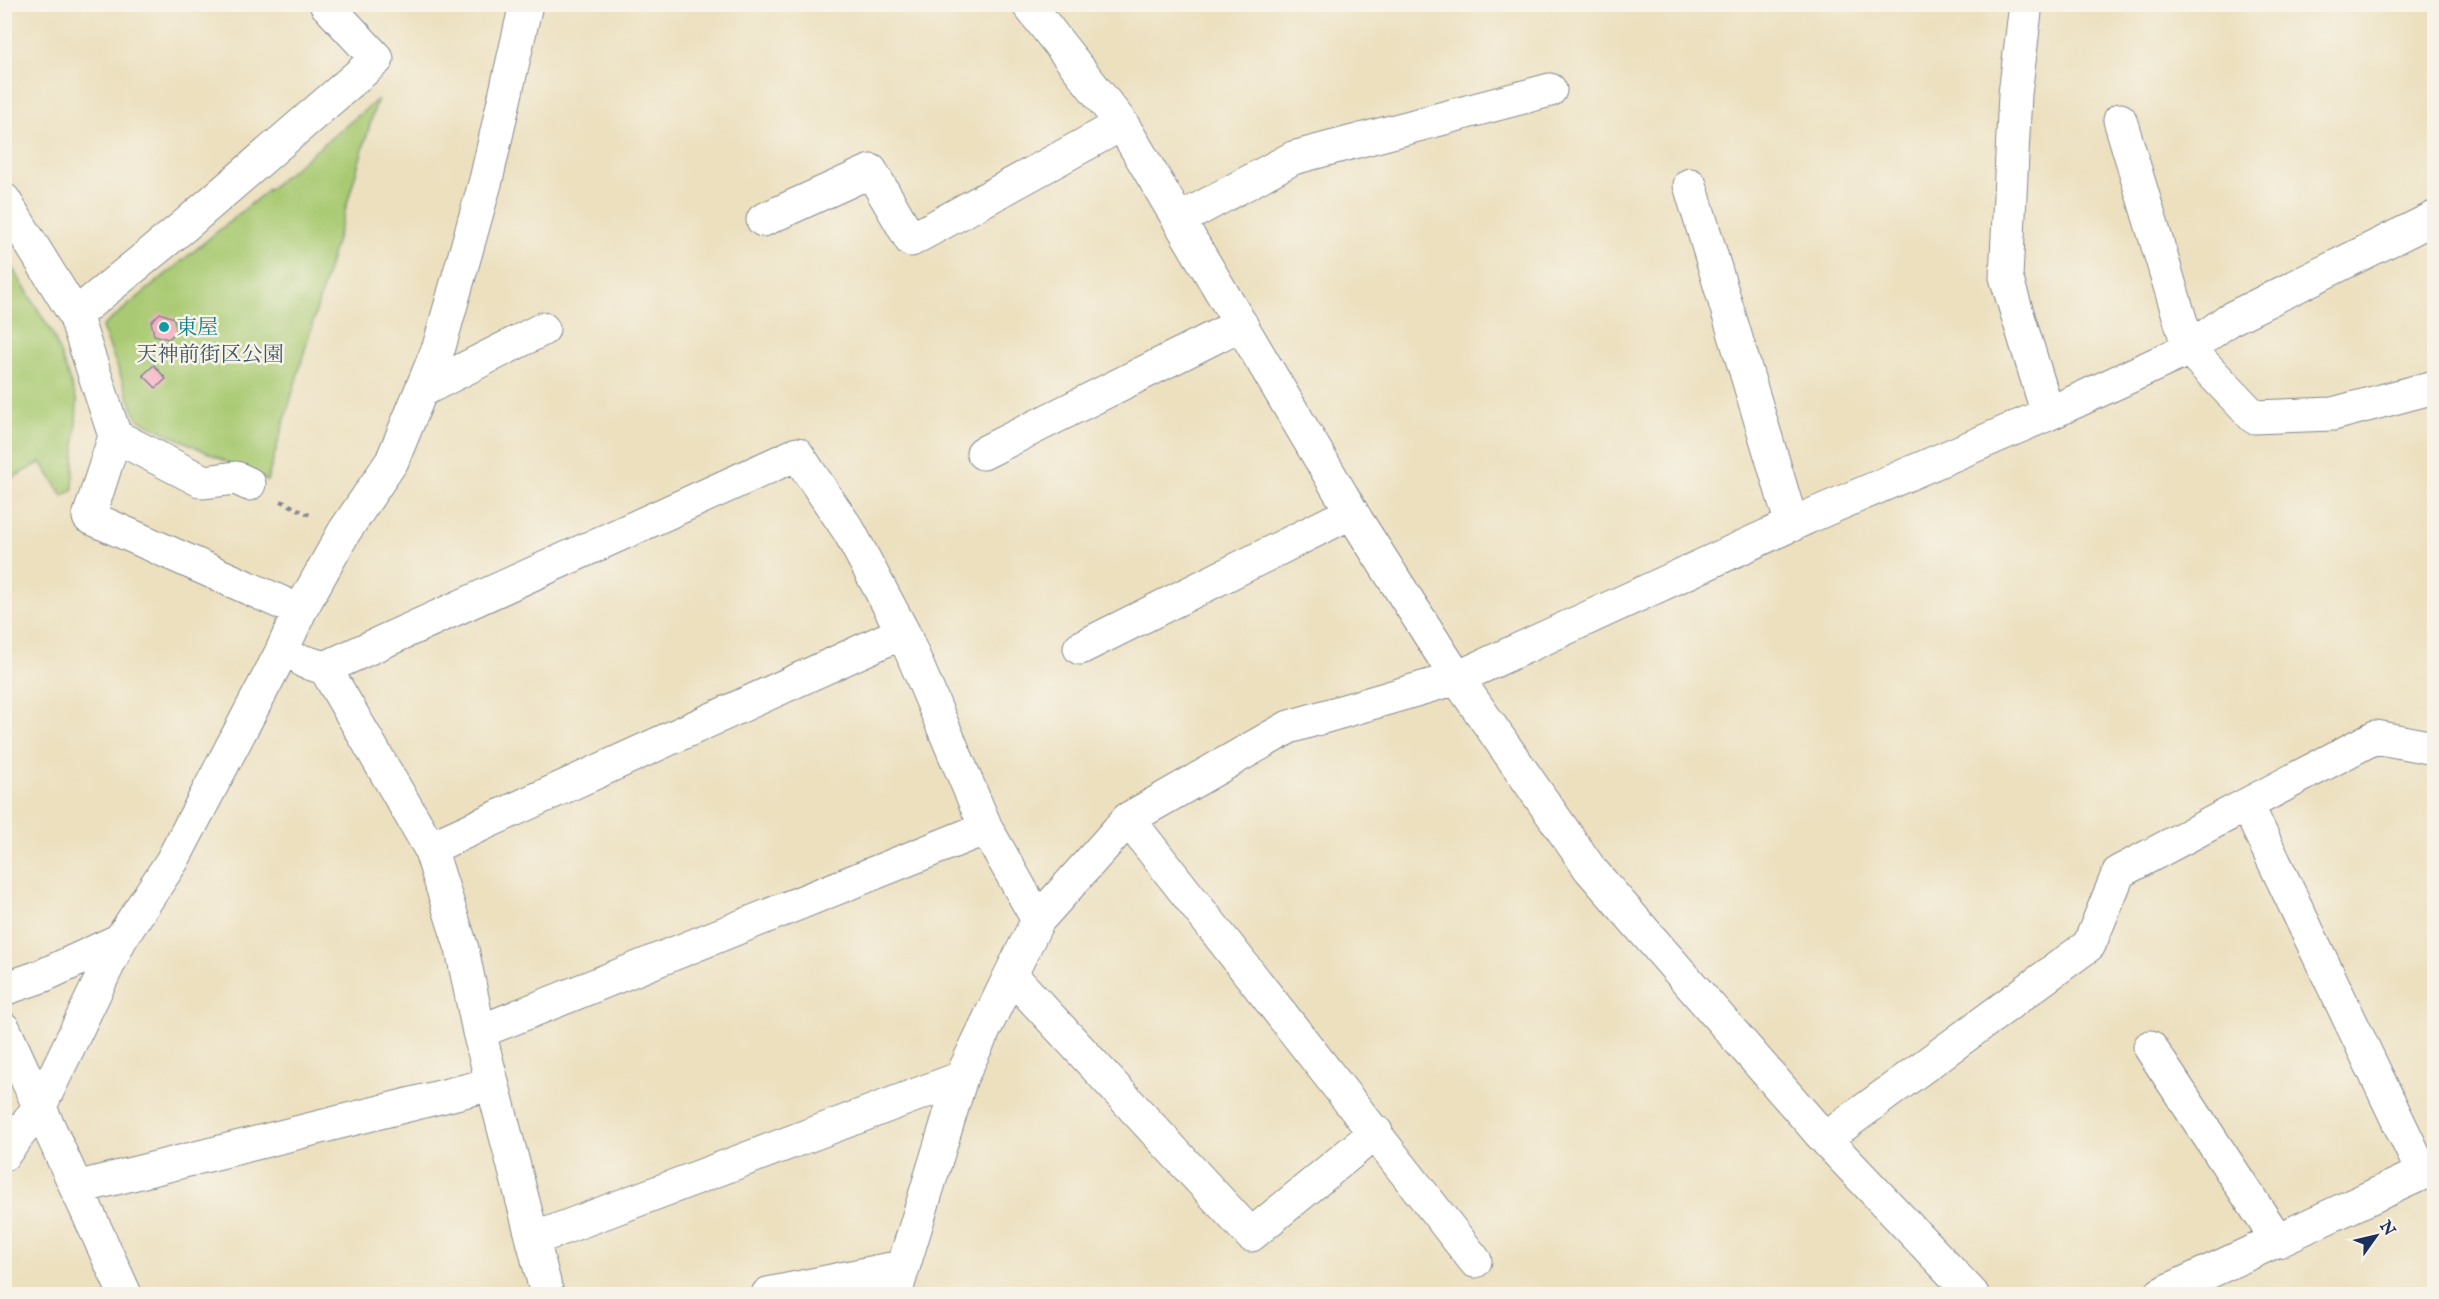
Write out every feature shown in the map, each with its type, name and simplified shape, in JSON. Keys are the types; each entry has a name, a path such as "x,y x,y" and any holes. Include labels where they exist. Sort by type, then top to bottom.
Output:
{"street":[{"path":"75,315 199,213 377,59 326,4"},
{"path":"4,1154 40,1106 120,940 172,861 280,655 300,611 344,532 392,461 439,347 486,180 526,4"},
{"path":"1028,4 1122,124 1352,512 1457,678 1590,869 1825,1139 1972,1294"},
{"path":"2026,4 2014,94 2006,277 2048,414"},
{"path":"1179,220 1293,158 1550,90"},
{"path":"2120,120 2189,349 2254,417 2333,414 2434,387"},
{"path":"763,220 871,171 911,240 1122,124"},
{"path":"1690,185 1792,525"},
{"path":"4,200 75,315 115,436 89,517 300,611"},
{"path":"768,1294 898,1281 961,1078 1038,920 1128,819 1289,727 1457,678 1792,525 2048,414 2189,349 2228,320 2434,218"},
{"path":"983,453 1241,324"},
{"path":"421,391 543,329"},
{"path":"115,436 204,482 212,483 220,478 236,478 249,484"},
{"path":"280,655 325,668 797,454 849,531 903,632 986,828 1038,920"},
{"path":"1080,648 1352,512"},
{"path":"430,848 903,632"},
{"path":"325,668 430,848 462,949 479,1032 547,1294"},
{"path":"1825,1139 2089,945 2119,872 2375,737 2434,748"},
{"path":"2161,1294 2429,1173 2247,805"},
{"path":"1128,819 1475,1261"},
{"path":"479,1032 986,828"},
{"path":"4,989 120,940"},
{"path":"1011,975 1251,1235 1376,1132"},
{"path":"4,1029 125,1294"},
{"path":"2150,1047 2278,1241"},
{"path":"534,1239 961,1078"},
{"path":"76,1188 492,1084"}],"path":[{"path":"249,484 344,532"}],"green space":[{"name":"天神前街区公園","path":"377,100 267,481 137,419 102,327"},
{"path":"4,254 53,334 77,401 73,490 63,496 41,462 5,482"}],"building":[{"name":"東屋","path":"160,313 174,318 177,332 168,339 154,335 151,322"},
{"path":"154,365 166,379 156,388 143,375"}],"place":[{"name":"東屋","path":"164,327"}]}
